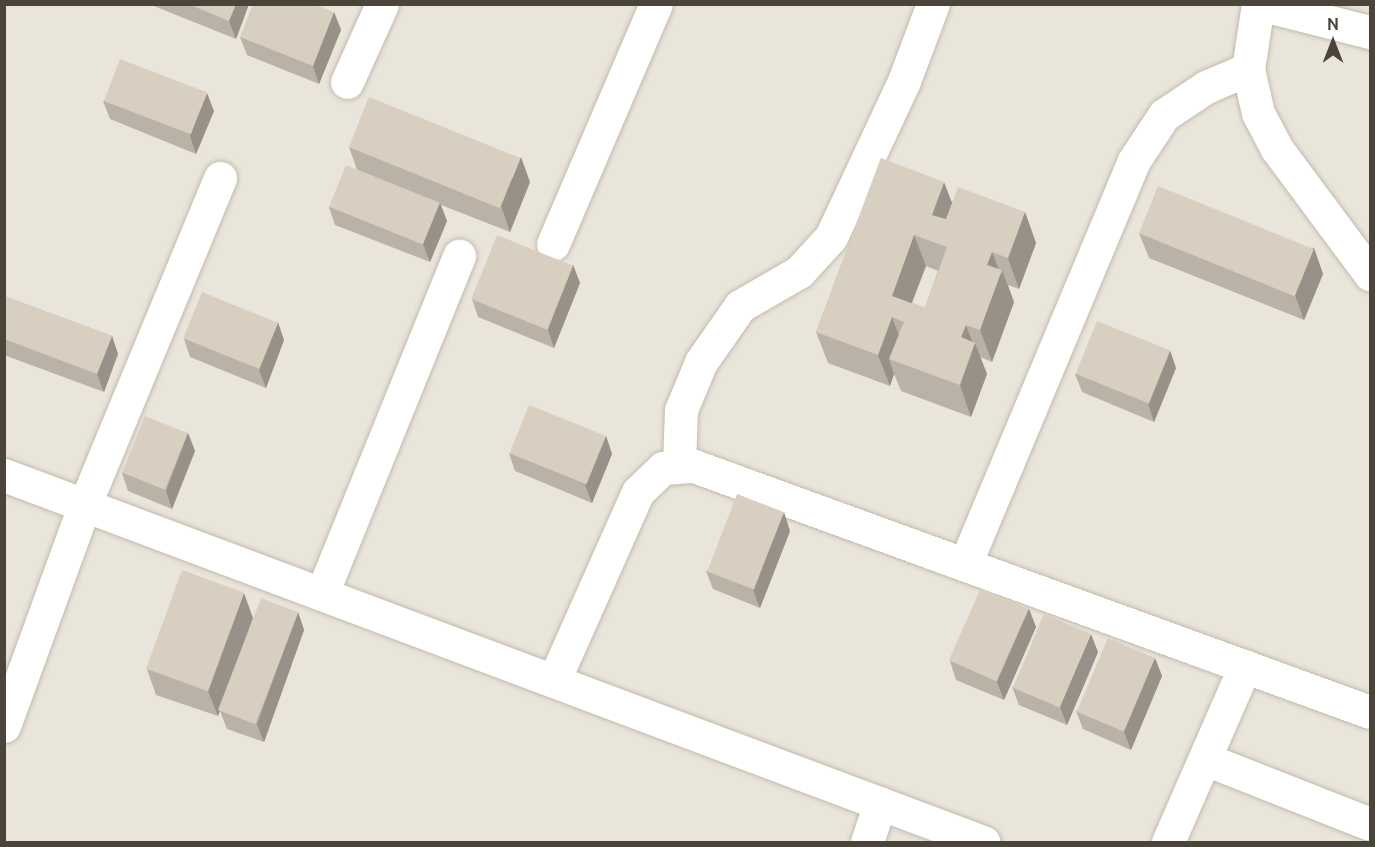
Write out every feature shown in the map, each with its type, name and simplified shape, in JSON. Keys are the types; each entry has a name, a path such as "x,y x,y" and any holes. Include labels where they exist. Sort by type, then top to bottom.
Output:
{"street":[{"path":"347,82 382,4"},
{"path":"553,244 656,4"},
{"path":"679,466 681,410 700,362 740,306 799,272 831,237 904,81 933,4"},
{"path":"1371,32 1259,4 1248,69 1258,113 1277,149 1371,274"},
{"path":"966,562 1133,162 1164,115 1206,87 1248,69"},
{"path":"4,726 85,504 220,178"},
{"path":"323,591 459,256"},
{"path":"555,678 638,492 648,477 679,466 694,466 966,562 1371,712"},
{"path":"4,474 555,678 982,843"},
{"path":"1168,843 1245,666"},
{"path":"1205,759 1371,824"},
{"path":"867,843 880,803"}],"shaded area":[{"path":"5,5 1370,5 1370,842 5,842"}],"building":[{"path":"188,4 236,4 229,21"},
{"path":"253,4 314,4 334,12 313,66 240,37"},
{"path":"120,59 207,92 191,134 104,101"},
{"path":"369,97 520,158 500,208 349,147"},
{"path":"881,158 944,182 932,215 946,219 958,187 1025,212 1008,258 992,252 987,265 1002,270 980,330 966,325 961,337 975,343 960,385 889,359 904,322 892,317 878,355 816,332","holes":["914,235 947,247 925,308 892,296"]},
{"path":"346,165 440,203 423,245 329,207"},
{"path":"1158,186 1314,249 1295,296 1139,233"},
{"path":"497,235 573,266 547,330 471,299"},
{"path":"202,292 278,323 259,369 183,338"},
{"path":"4,296 112,336 97,374 4,339"},
{"path":"1097,321 1170,351 1149,403 1076,374"},
{"path":"529,405 606,436 586,484 510,453"},
{"path":"145,416 188,433 165,490 122,473"},
{"path":"737,494 784,512 754,589 707,571"},
{"path":"182,570 244,593 208,691 146,669"},
{"path":"981,588 1029,609 996,681 949,660"},
{"path":"261,598 298,612 255,724 218,710"},
{"path":"1044,614 1091,634 1060,708 1013,688"},
{"path":"1108,638 1155,658 1124,732 1077,712"}]}
